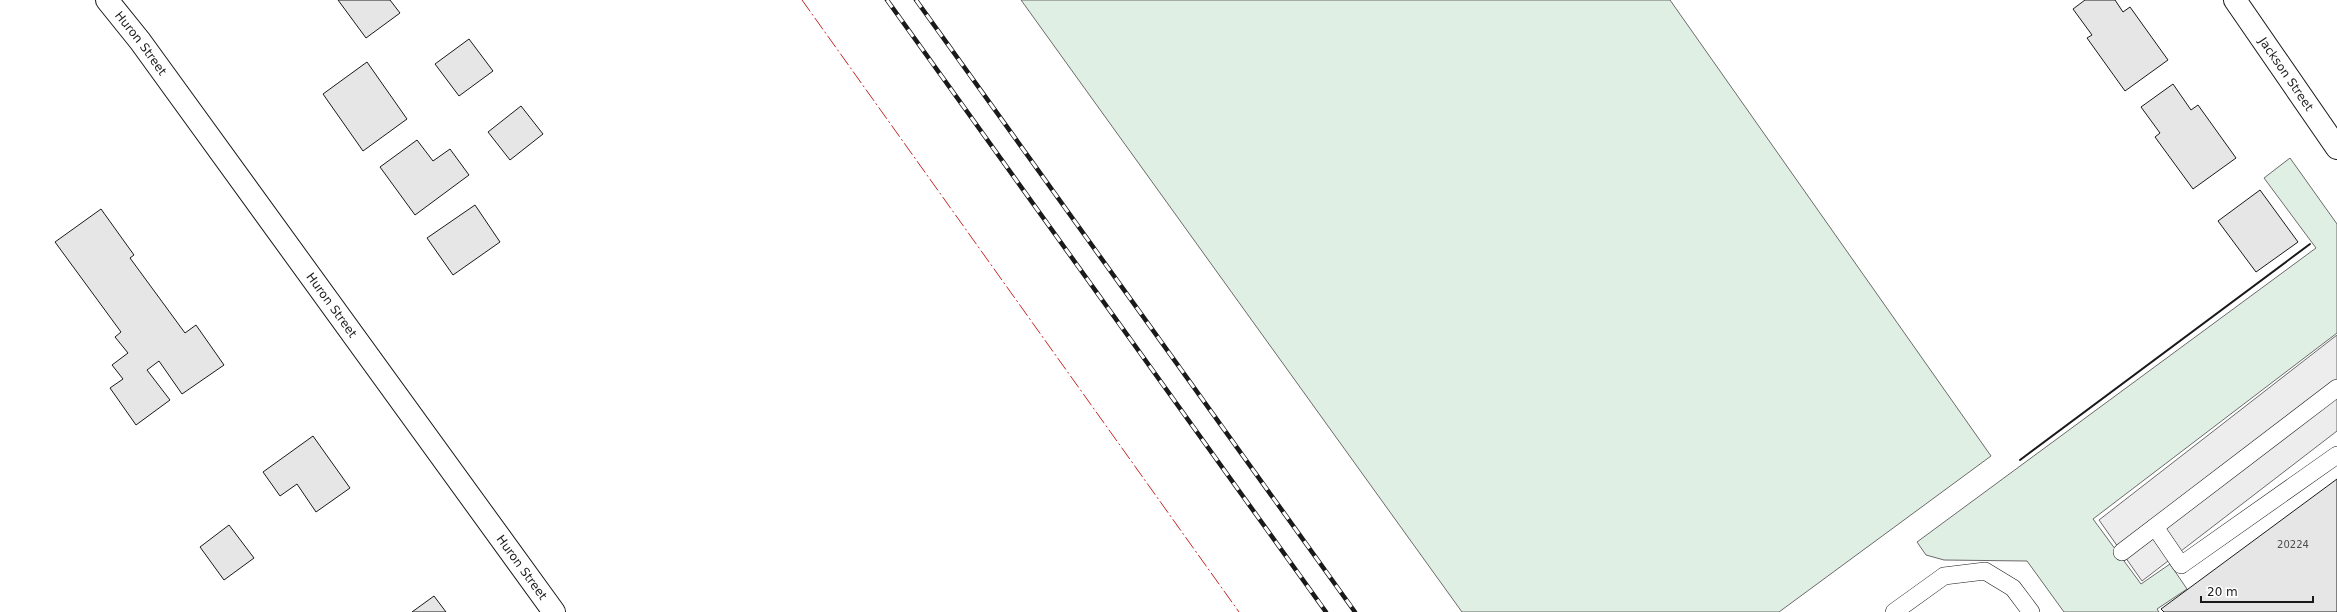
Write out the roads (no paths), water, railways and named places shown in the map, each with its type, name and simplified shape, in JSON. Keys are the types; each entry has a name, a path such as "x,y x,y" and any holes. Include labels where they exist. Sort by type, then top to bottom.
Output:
{"street":[{"name":"Huron Street","path":"108,0 149,54 554,612"},
{"name":"Jackson Street","path":"2235,0 2337,148"}],"lane":[{"path":"2122,552 2337,388"},
{"path":"2155,527 2181,565 2337,455"},
{"path":"1894,612 1944,576 1985,571 2013,588 2031,612"}],"railway":[{"path":"887,0 1326,612"},
{"path":"916,0 1355,612"}]}
